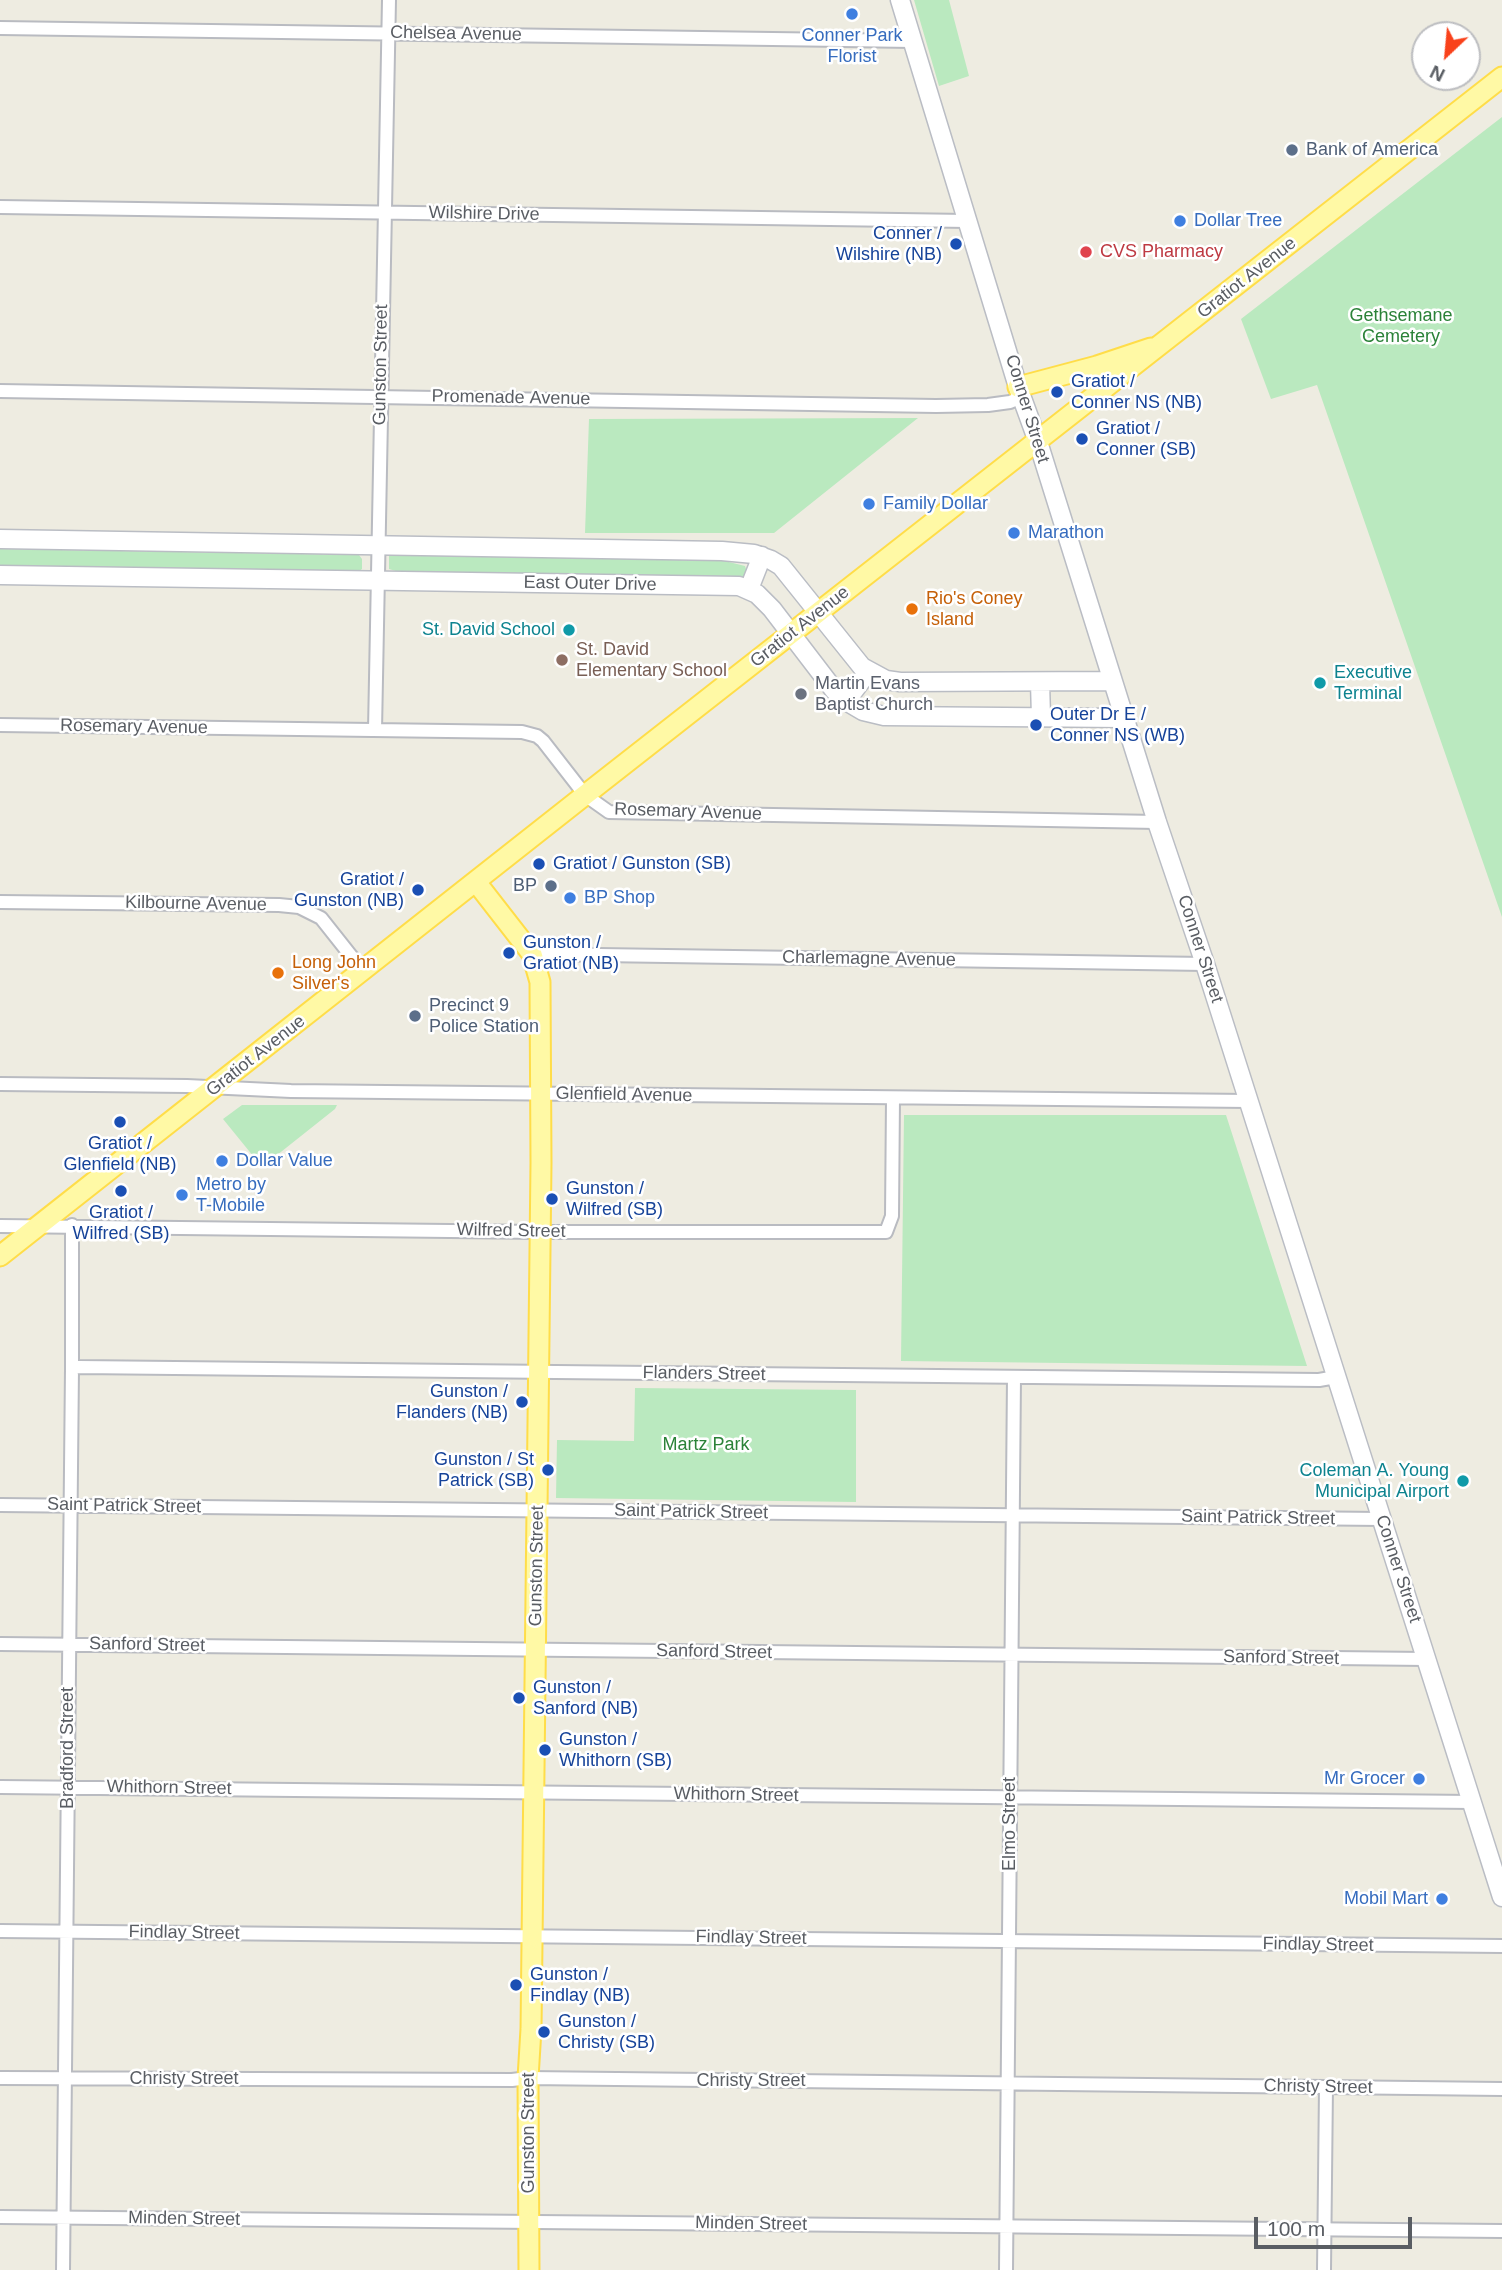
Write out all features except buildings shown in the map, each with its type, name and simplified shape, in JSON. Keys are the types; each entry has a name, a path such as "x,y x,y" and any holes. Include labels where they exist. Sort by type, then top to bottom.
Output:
{"main road":[{"name":"Gratiot Avenue","path":"0,1256 1502,77"},
{"path":"1020,392 1165,343"},
{"name":"Gunston Street","path":"476,882 532,954 540,982 533,1936 528,2078 529,2270"}],"street":[{"name":"Gunston Street","path":"375,730 388,0"},
{"name":"Conner Street","path":"900,0 1020,392 1502,1897"},
{"name":"Chelsea Avenue","path":"0,28 913,41"},
{"name":"Wilshire Drive","path":"0,207 968,221"},
{"name":"Promenade Avenue","path":"0,391 936,406 988,405 1010,401 1020,392"},
{"name":"East Outer Drive","path":"0,539 722,551 762,556 781,566 868,672"},
{"path":"762,556 749,589 772,609 834,690 846,701 863,710 884,716 1124,718"},
{"name":"East Outer Drive","path":"0,575 378,579 739,586 749,589"},
{"path":"846,701 868,672 886,680 900,682 1112,681"},
{"path":"1040,682 1041,718"},
{"name":"Rosemary Avenue","path":"0,725 528,733 543,741 584,795 609,812 1157,822"},
{"name":"Kilbourne Avenue","path":"0,902 299,907 321,918 363,971"},
{"name":"Charlemagne Avenue","path":"532,954 1205,964"},
{"name":"Glenfield Avenue","path":"0,1084 215,1087 291,1091 1249,1101"},
{"name":"Wilfred Street","path":"0,1226 540,1232 886,1232 892,1216 893,1098"},
{"name":"Bradford Street","path":"63,2270 72,1225"},
{"name":"Flanders Street","path":"72,1368 1319,1380 1336,1377"},
{"name":"Elmo Street","path":"1006,2270 1014,1377"},
{"name":"Saint Patrick Street","path":"0,1505 1382,1519"},
{"name":"Sanford Street","path":"0,1644 1427,1659"},
{"name":"Whithorn Street","path":"0,1787 1473,1802"},
{"name":"Findlay Street","path":"0,1931 1502,1946"},
{"name":"Christy Street","path":"0,2078 528,2078 1502,2089"},
{"path":"1324,2270 1326,2087"},
{"name":"Minden Street","path":"0,2217 1502,2231"}],"green space":[{"path":"914,0 949,0 969,76 939,86"},
{"name":"Gethsemane Cemetery","path":"1502,117 1502,917 1317,385 1271,399 1241,319"},
{"path":"918,418 774,533 585,533 589,419"},
{"path":"0,549 359,555 362,569 358,572 0,567"},
{"path":"389,556 725,561 745,566 747,572 742,578 729,578 399,572 389,569"},
{"path":"242,1105 337,1105 262,1167 223,1119"},
{"path":"904,1115 1226,1115 1307,1366 901,1361"},
{"name":"Martz Park","path":"635,1388 856,1390 856,1502 556,1498 557,1440 634,1441"}],"place":[{"name":"Conner Park Florist","path":"852,14"},
{"name":"Bank of America","path":"1292,150"},
{"name":"Dollar Tree","path":"1180,221"},
{"name":"Conner / Wilshire (NB)","path":"956,244"},
{"name":"CVS Pharmacy","path":"1086,252"},
{"name":"Gratiot / Conner NS (NB)","path":"1057,392"},
{"name":"Gratiot / Conner (SB)","path":"1082,439"},
{"name":"Family Dollar","path":"869,504"},
{"name":"Marathon","path":"1014,533"},
{"name":"Rio's Coney Island","path":"912,609"},
{"name":"St. David School","path":"569,630"},
{"name":"St. David Elementary School","path":"562,660"},
{"name":"Executive Terminal","path":"1320,683"},
{"name":"Martin Evans Baptist Church","path":"801,694"},
{"name":"Outer Dr E / Conner NS (WB)","path":"1036,725"},
{"name":"Gratiot / Gunston (SB)","path":"539,864"},
{"name":"BP","path":"551,886"},
{"name":"Gratiot / Gunston (NB)","path":"418,890"},
{"name":"BP Shop","path":"570,898"},
{"name":"Gunston / Gratiot (NB)","path":"509,953"},
{"name":"Long John Silver's","path":"278,973"},
{"name":"Precinct 9 Police Station","path":"415,1016"},
{"name":"Gratiot / Glenfield (NB)","path":"120,1122"},
{"name":"Dollar Value","path":"222,1161"},
{"name":"Gratiot / Wilfred (SB)","path":"121,1191"},
{"name":"Metro by T-Mobile","path":"182,1195"},
{"name":"Gunston / Wilfred (SB)","path":"552,1199"},
{"name":"Gunston / Flanders (NB)","path":"522,1402"},
{"name":"Gunston / St Patrick (SB)","path":"548,1470"},
{"name":"Coleman A. Young Municipal Airport","path":"1463,1481"},
{"name":"Gunston / Sanford (NB)","path":"519,1698"},
{"name":"Gunston / Whithorn (SB)","path":"545,1750"},
{"name":"Mr Grocer","path":"1419,1779"},
{"name":"Mobil Mart","path":"1442,1899"},
{"name":"Gunston / Findlay (NB)","path":"516,1985"},
{"name":"Gunston / Christy (SB)","path":"544,2032"}]}
